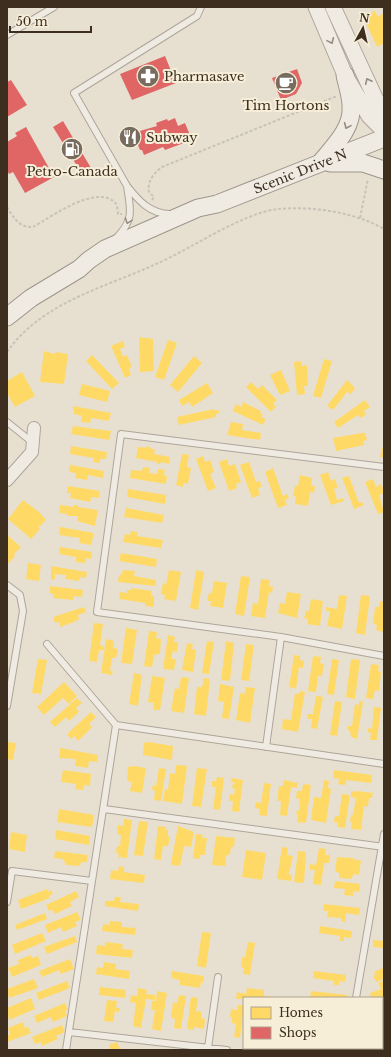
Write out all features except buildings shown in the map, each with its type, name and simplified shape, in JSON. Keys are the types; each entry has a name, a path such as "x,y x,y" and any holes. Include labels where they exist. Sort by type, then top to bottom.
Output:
{"main road":[{"path":"320,164 343,134 350,122 352,107 345,75"},
{"name":"Scenic Drive N","path":"7,317 31,298 79,269 105,249 198,208 216,204 384,138"},
{"path":"320,164 363,163 376,173"},
{"name":"Scenic Drive N","path":"79,269 103,263 172,231 192,221 216,204"}],"street":[{"path":"316,7 345,75 369,116 384,132"},
{"path":"333,7 384,117"},
{"path":"7,480 28,458 34,444 34,428"}],"lane":[{"path":"7,35 54,7"},
{"path":"182,215 164,214 155,211 137,198 127,186 74,93 197,16 201,7"},
{"path":"105,249 128,223 130,212 127,186"},
{"path":"7,422 34,444"},
{"path":"384,467 121,434 97,612 281,637 384,656"},
{"path":"7,585 20,596 23,611 7,706"},
{"path":"266,747 281,637"},
{"path":"47,644 116,725 384,764"},
{"path":"66,1050 116,725"},
{"path":"104,809 383,847"},
{"path":"356,997 383,847 384,834"},
{"path":"7,902 12,871 92,881"},
{"path":"208,1048 218,977"},
{"path":"69,1032 227,1050"}],"path":[{"path":"152,201 154,197 149,192 148,185 153,176 162,167 340,94"},
{"path":"360,218 376,173"},
{"path":"7,207 15,220 29,227 33,227 82,200 92,197 112,200 117,205 118,214 124,215"},
{"path":"7,352 27,328 63,304 89,291 156,264 244,219 276,209 305,208 360,218 384,229"}],"place":[{"name":"Pharmasave","path":"148,76"},
{"name":"Tim Hortons","path":"286,83"},
{"name":"Subway","path":"130,137"},
{"name":"Petro-Canada","path":"72,149"}]}
